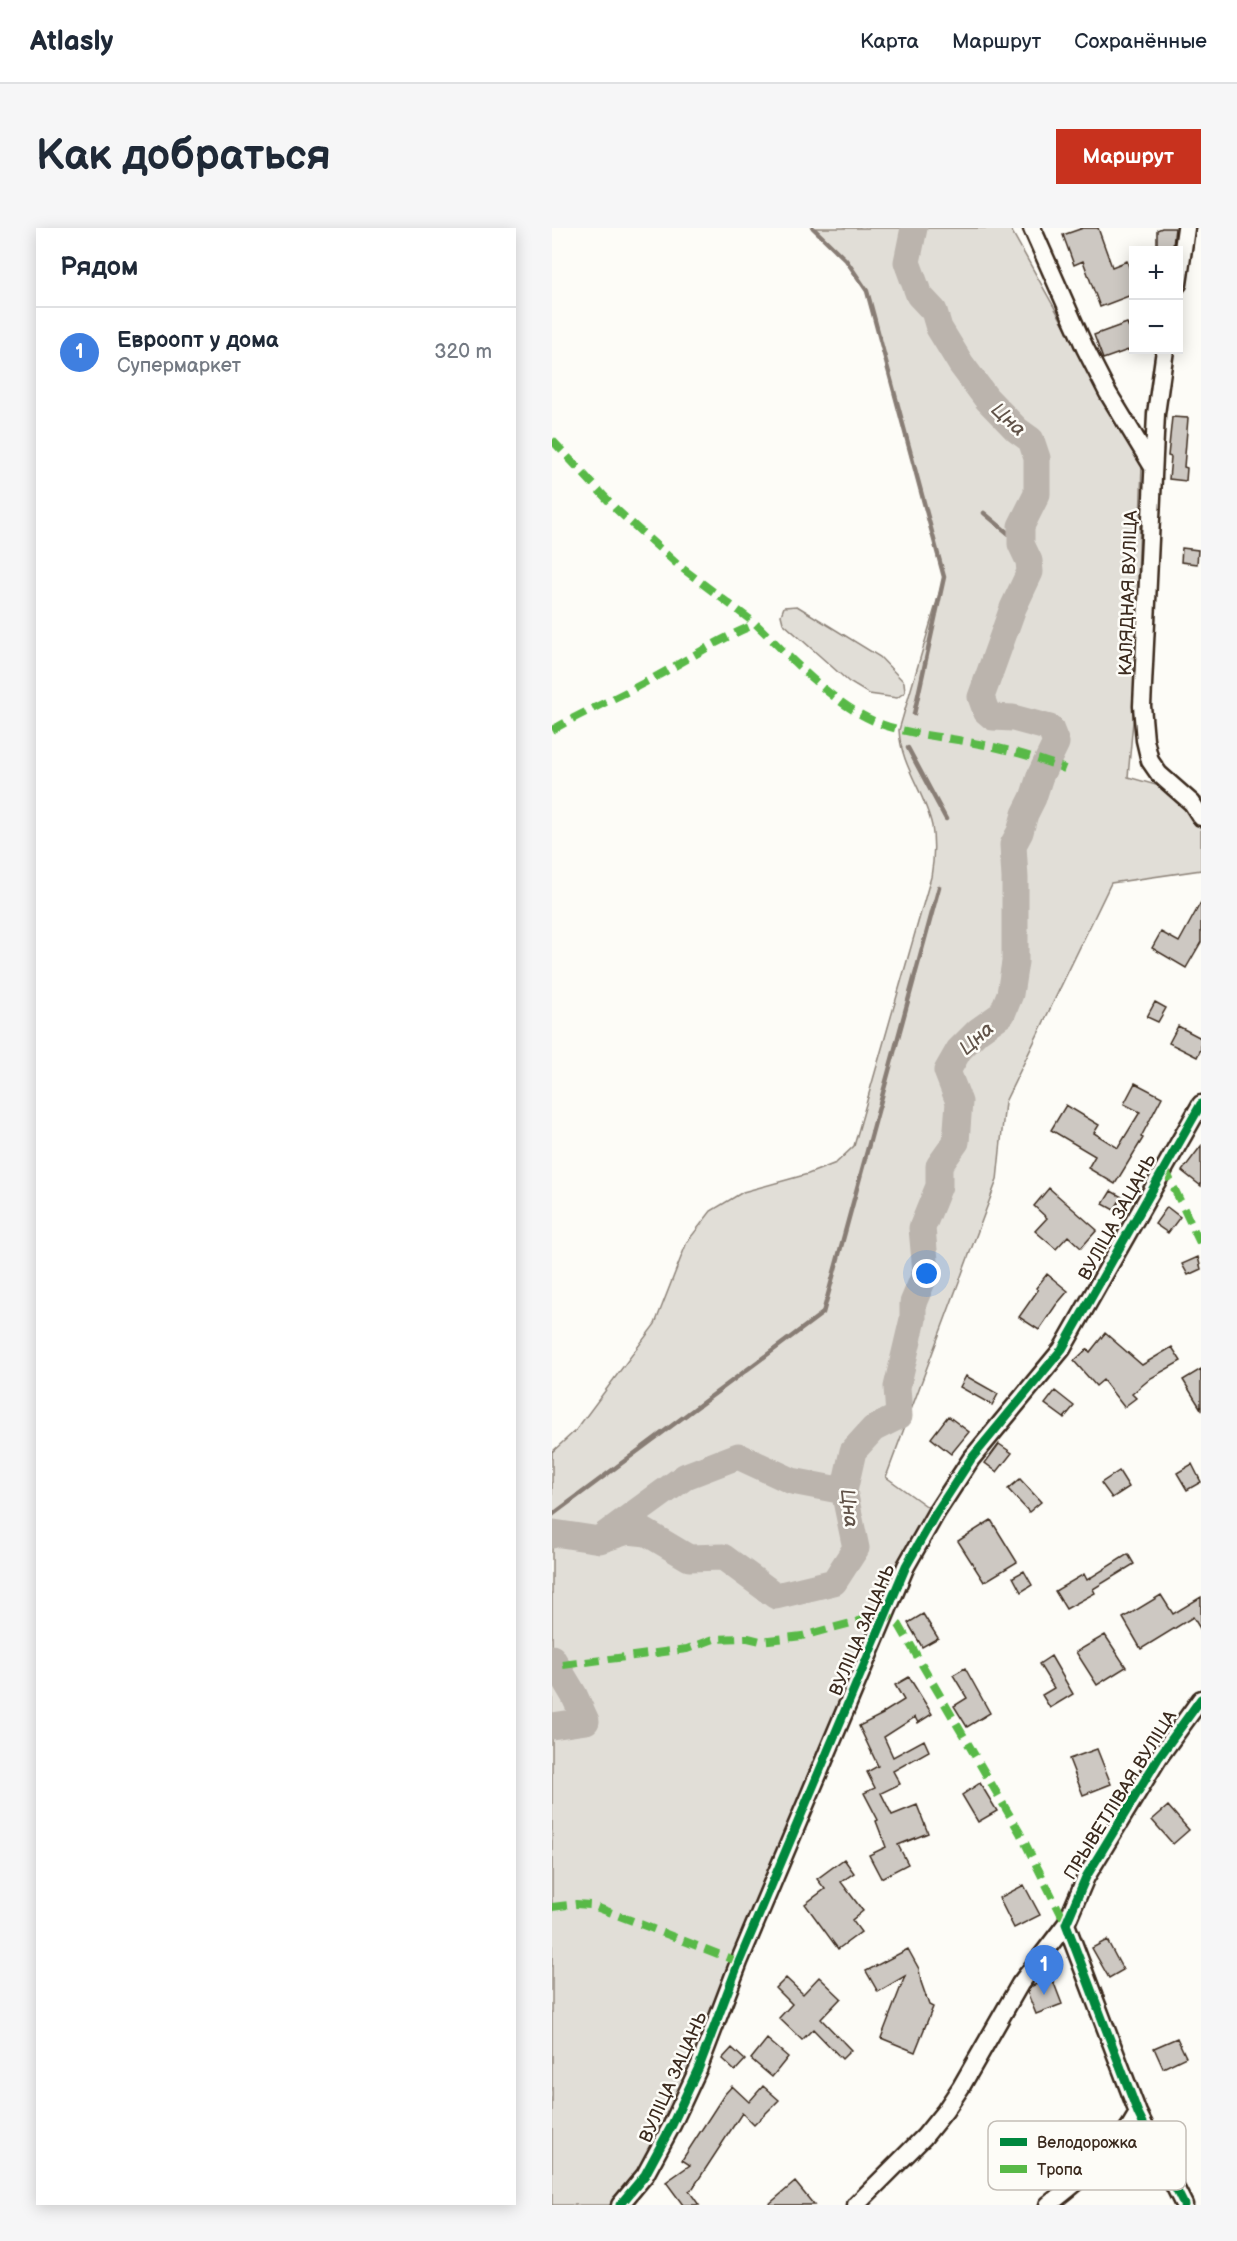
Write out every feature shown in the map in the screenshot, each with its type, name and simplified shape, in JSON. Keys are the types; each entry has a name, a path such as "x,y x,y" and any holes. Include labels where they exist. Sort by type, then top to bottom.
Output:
{"street":[{"path":"1032,228 1085,348 1108,393 1153,467"},
{"path":"1183,252 1186,228"},
{"name":"КАЛЯДНАЯ ВУЛІЦА","path":"1164,354 1156,414 1142,706 1145,740 1150,761 1159,774 1192,803 1201,817"},
{"name":"ВУЛІЦА ЗАЦАНЬ","path":"620,2205 645,2175 699,2067 744,1951 906,1566 936,1513 971,1459 1062,1349 1201,1104"},
{"name":"ПРЫВЕТЛІВАЯ ВУЛІЦА","path":"856,2205 924,2137 945,2111 1020,1984 1066,1924 1076,1897 1092,1867 1159,1757 1201,1699"},
{"path":"1066,1924 1142,2121"},
{"path":"1134,2121 1138,2113"},
{"path":"1048,2205 1067,2190"},
{"path":"1176,2190 1184,2205"}],"shaded area":[{"path":"813,228 1010,228 1142,465 1133,721 1128,777 1201,798 1201,870 1111,883 1005,1102 997,1180 886,1477 936,1513 699,2067 619,2205 552,2205 552,1452 576,1430 655,1324 687,1242 711,1211 743,1192 808,1174 836,1163 854,1146 932,871 934,846 932,826 929,814 908,768 899,730 944,577 867,291 846,260"},
{"path":"797,606 880,657 904,682 905,692 897,698 869,694 849,682 783,623 781,615 784,607"}],"building":[{"path":"1083,228 1098,228 1112,267 1127,261 1129,296 1100,307 1083,261 1074,265 1063,235"},
{"path":"1175,228 1173,246 1157,245 1157,230"},
{"path":"1127,323 1129,350 1103,359 1094,335"},
{"path":"1172,417 1188,418 1184,467 1187,468 1186,481 1169,479 1171,457 1168,456"},
{"path":"1182,548 1198,550 1197,564 1181,562"},
{"path":"1201,902 1201,942 1186,968 1152,948 1161,932 1179,942"},
{"path":"1155,1002 1166,1008 1158,1022 1147,1017"},
{"path":"1178,1026 1201,1038 1201,1049 1197,1057 1169,1043"},
{"path":"1135,1083 1162,1097 1141,1137 1143,1138 1115,1184 1088,1168 1095,1156 1051,1130 1066,1105 1099,1125 1094,1133 1118,1148 1140,1112 1124,1104"},
{"path":"1201,1146 1201,1186 1182,1171"},
{"path":"1049,1188 1097,1230 1081,1248 1068,1236 1056,1249 1035,1231 1047,1218 1034,1206"},
{"path":"1111,1191 1122,1197 1114,1210 1103,1204"},
{"path":"1167,1207 1180,1217 1168,1233 1155,1224"},
{"path":"1198,1257 1201,1269 1188,1275 1182,1264"},
{"path":"1047,1274 1068,1291 1039,1330 1019,1317"},
{"path":"1105,1333 1142,1365 1172,1347 1181,1361 1151,1378 1132,1394 1136,1398 1124,1407 1103,1380 1096,1386 1074,1361 1087,1349 1090,1352"},
{"path":"1201,1369 1201,1409 1183,1380"},
{"path":"966,1376 998,1394 992,1405 960,1387"},
{"path":"1055,1391 1074,1406 1064,1418 1045,1404"},
{"path":"948,1416 969,1432 951,1454 931,1438"},
{"path":"999,1444 1012,1453 997,1472 985,1463"},
{"path":"1192,1464 1201,1482 1187,1490 1177,1473"},
{"path":"1119,1471 1129,1487 1112,1498 1101,1483"},
{"path":"1020,1479 1041,1502 1029,1512 1008,1489"},
{"path":"991,1520 1017,1562 984,1582 958,1541"},
{"path":"1128,1554 1134,1564 1093,1589 1095,1593 1066,1609 1055,1591 1084,1574 1087,1580"},
{"path":"1024,1571 1032,1585 1021,1592 1013,1577"},
{"path":"1161,1595 1173,1614 1201,1597 1201,1630 1193,1617 1141,1649 1123,1618"},
{"path":"923,1614 938,1638 922,1647 908,1623"},
{"path":"1105,1635 1126,1667 1097,1685 1076,1652"},
{"path":"1051,1656 1073,1694 1050,1708 1042,1695 1054,1688 1039,1664"},
{"path":"965,1668 990,1713 967,1727 954,1706 967,1698 953,1675"},
{"path":"909,1677 932,1714 918,1723 915,1717 884,1737 893,1757 924,1740 929,1751 893,1771 900,1784 881,1793 892,1815 917,1805 928,1833 898,1845 908,1864 881,1878 869,1855 886,1847 876,1821 878,1820 864,1793 875,1788 867,1772 878,1766 859,1726 904,1700 895,1685"},
{"path":"1097,1749 1111,1784 1083,1795 1069,1759"},
{"path":"980,1783 997,1811 978,1822 962,1795"},
{"path":"1168,1806 1189,1830 1173,1844 1152,1820"},
{"path":"844,1859 854,1873 841,1882 863,1911 852,1920 861,1932 838,1949 805,1904 825,1889 817,1879"},
{"path":"1024,1885 1040,1915 1014,1928 999,1898"},
{"path":"1107,1940 1123,1970 1109,1978 1092,1948"},
{"path":"908,1949 919,1969 929,2005 933,2007 915,2052 881,2038 905,1976 878,1992 866,1971"},
{"path":"819,1977 841,1998 821,2019 851,2050 842,2059 813,2029 802,2040 779,2018 792,2004 776,1988 786,1978 803,1994"},
{"path":"1052,1978 1062,2004 1036,2014 1027,1992 1032,1986"},
{"path":"1177,2038 1186,2057 1163,2068 1154,2048"},
{"path":"767,2039 788,2057 772,2077 751,2059"},
{"path":"732,2048 745,2060 735,2071 722,2059"},
{"path":"732,2086 749,2102 763,2086 779,2100 754,2125 742,2113 689,2191 699,2205 683,2205 666,2182 690,2165 682,2160"},
{"path":"795,2182 814,2205 768,2205"}],"waterway":[{"path":"813,228 846,260 867,291 944,577 914,714"},
{"name":"Цна","path":"552,1535 554,1533 600,1540 628,1531 647,1533 689,1558 723,1557 776,1596 834,1582 856,1548 844,1491 853,1451 873,1429 899,1416 897,1387 913,1319 913,1303 926,1272 922,1228 939,1186 939,1166 956,1142 959,1102 947,1071 959,1050 978,1031 1002,1014 1010,994 1015,962 1013,845 1040,776 1056,743 1050,728 1013,718 993,717 986,711 981,697 1013,608 1030,572 1029,561 1021,544 1021,526 1037,494 1037,458 1031,440 1017,430 987,399 961,364 939,328 934,311 919,295 907,262 914,228"},
{"path":"984,513 1021,544"},
{"path":"908,748 946,819"},
{"path":"552,1515 823,1313 939,887"},
{"path":"605,1535 686,1476 738,1456 792,1481 844,1491"},
{"name":"Цна","path":"552,1658 586,1721 552,1726"}],"marked path":[{"path":"552,440 617,510 678,565 756,624"},
{"path":"552,730 727,637 756,624 827,691 859,714 876,722 910,732 1006,750 1065,769"},
{"path":"1164,1167 1201,1245"},
{"path":"563,1665 687,1649 714,1639 748,1638 760,1641 802,1636 885,1614 899,1625 1020,1833 1066,1924"},
{"path":"552,1907 591,1905 739,1962"}],"cycle path":[{"path":"620,2205 645,2175 699,2067 739,1962 906,1566 936,1513 971,1459 1062,1349 1201,1104"},
{"path":"1142,2121 1066,1924 1086,1877 1159,1757 1201,1699"},
{"path":"1176,2190 1184,2205"}],"place":[{"name":"Евроопт у дома","path":"1044,1995"}]}
